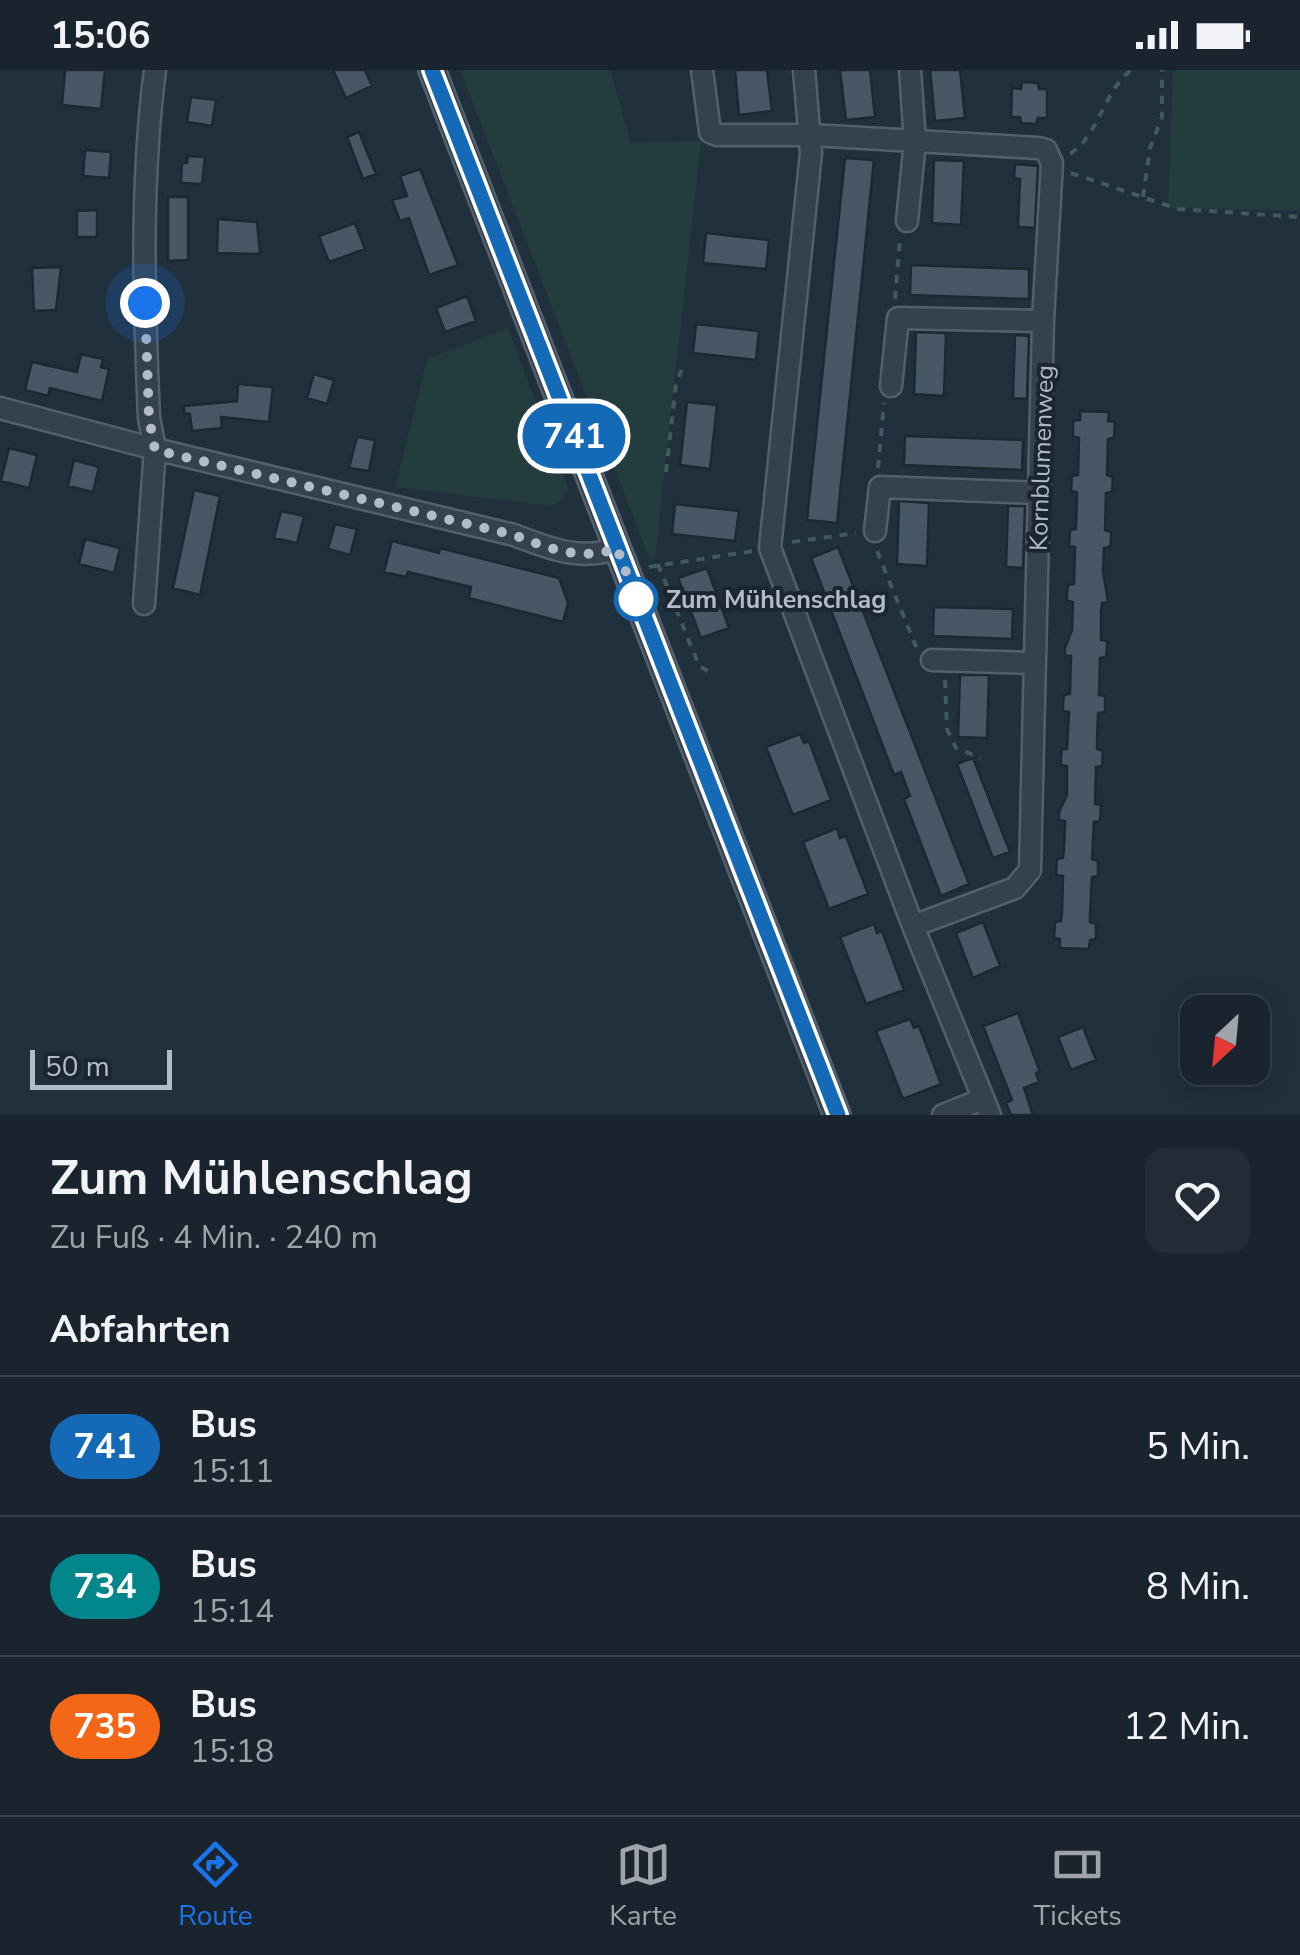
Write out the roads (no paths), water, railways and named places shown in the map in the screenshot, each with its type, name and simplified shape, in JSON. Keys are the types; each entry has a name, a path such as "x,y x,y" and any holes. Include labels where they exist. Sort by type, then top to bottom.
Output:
{"street":[{"path":"144,604 155,450 149,418 143,228 155,70"},
{"path":"432,70 838,1115"},
{"path":"702,70 710,132 915,141"},
{"path":"804,70 811,136 770,548 986,1107 943,1115"},
{"path":"907,221 915,141 910,70"},
{"name":"Kornblumenweg","path":"913,926 1015,888 1028,876 1051,162 1038,148 915,141"},
{"path":"891,386 898,318 1043,322"},
{"path":"0,408 155,450 514,535 565,553 587,555 617,548"},
{"path":"874,531 880,486 1039,494"},
{"path":"938,660 1034,663"}],"place":[{"name":"Zum Mühlenschlag","path":"636,599"}]}
